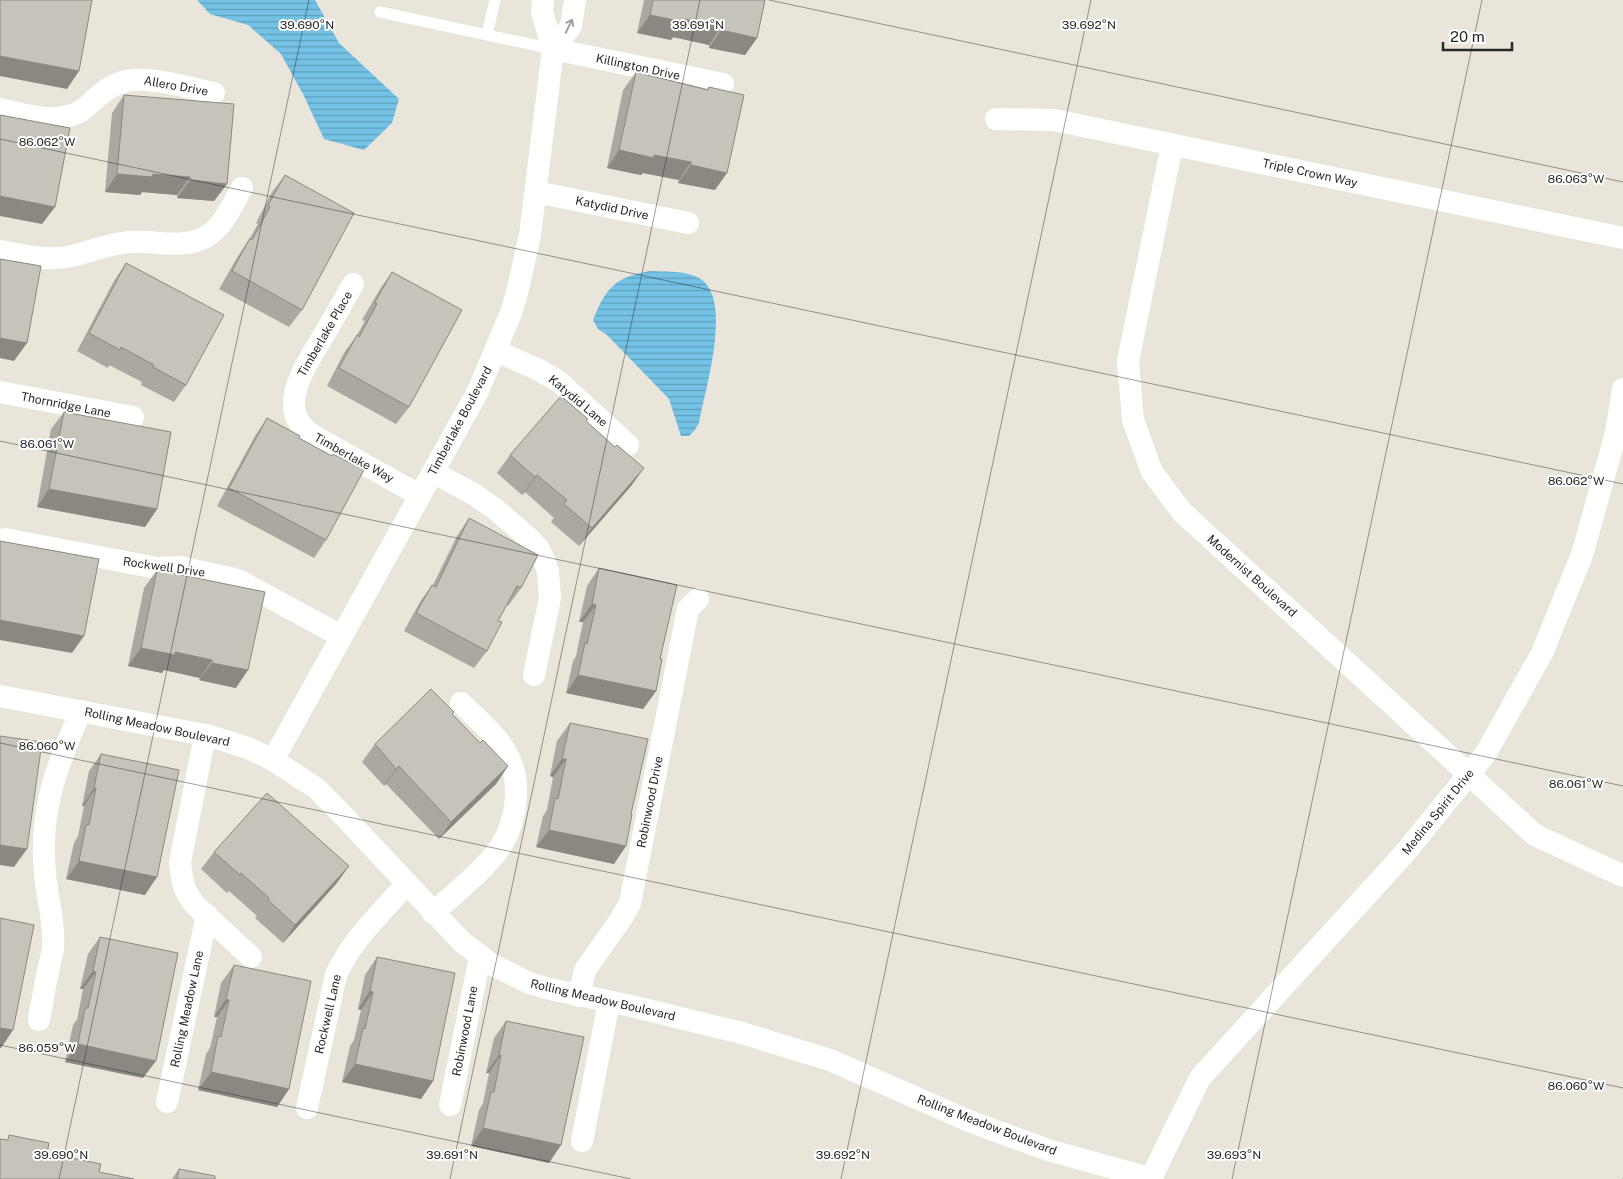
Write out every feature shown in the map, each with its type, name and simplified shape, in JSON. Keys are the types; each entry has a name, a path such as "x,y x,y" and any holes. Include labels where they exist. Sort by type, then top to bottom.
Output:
{"street":[{"path":"543,0 542,12 553,49"},
{"path":"553,49 571,26 575,0"},
{"name":"Killington Drive","path":"553,49 723,84"},
{"name":"Timberlake Boulevard","path":"273,760 478,391 496,351 517,293 530,235 553,49"},
{"name":"Allero Drive","path":"0,109 51,119 66,118 86,107 110,86 134,80 148,80 214,93"},
{"name":"Triple Crown Way","path":"996,119 1054,120 1623,238"},
{"name":"Modernist Boulevard","path":"1172,145 1128,361 1132,420 1152,472 1182,512 1536,835 1623,876"},
{"path":"0,251 29,257 52,258 76,255 115,243 140,241 182,244 195,242 211,234 222,225 242,188"},
{"name":"Katydid Drive","path":"536,192 688,223"},
{"name":"Timberlake Place","path":"297,414 294,398 298,380 353,284"},
{"name":"Katydid Lane","path":"496,351 539,370 558,381 628,445"},
{"name":"Medina Spirit Drive","path":"1152,1179 1200,1078 1404,854 1486,753 1542,653 1582,555 1616,433 1623,389"},
{"name":"Thornridge Lane","path":"0,392 133,417"},
{"name":"Timberlake Way","path":"297,414 303,430 419,495"},
{"path":"433,472 476,495 495,509 529,538 538,548 544,560 548,572 550,598 534,675"},
{"name":"Rockwell Drive","path":"5,539 157,568 180,567 238,580 341,636"},
{"name":"Robinwood Drive","path":"579,996 585,970 621,920 630,903 688,609 698,599"},
{"name":"Rolling Meadow Boulevard","path":"0,696 205,735 235,743 273,760 316,788 340,811 453,934 480,957 529,983 742,1034 830,1060 969,1121 1048,1150 1152,1179"},
{"path":"433,913 480,870 502,845 515,806 515,775 508,754 461,702"},
{"path":"38,1020 53,948 53,923 43,848 47,810 55,774 81,711"},
{"path":"205,735 180,862 181,881 187,894 196,906 251,956"},
{"name":"Rockwell Lane","path":"307,1108 336,975 354,945 406,884"},
{"name":"Rolling Meadow Lane","path":"167,1102 206,916"},
{"name":"Robinwood Lane","path":"450,1105 480,957"},
{"path":"582,1141 609,1002"}],"lane":[{"path":"487,35 495,0"},
{"path":"380,12 553,49"}],"water":[{"path":"197,0 315,0 339,43 399,99 392,123 364,150 324,139 304,96 281,54 248,25 210,14"},
{"path":"650,271 681,273 699,278 709,288 715,304 716,324 711,368 699,423 689,436 681,436 669,399 607,335 598,329 593,320 602,300 613,286 628,277"}],"building":[{"path":"0,0 92,0 79,71 0,56"},
{"path":"653,0 765,0 757,38 721,30 721,27 684,19 684,22 650,15"},
{"path":"636,72 708,90 709,87 744,95 727,173 691,165 691,162 654,155 654,158 619,150"},
{"path":"124,95 234,104 227,184 190,180 190,177 153,174 152,177 117,174"},
{"path":"0,115 70,128 55,207 0,196"},
{"path":"285,175 354,213 302,310 232,271 250,238 252,240 270,207 268,205"},
{"path":"0,259 41,266 27,343 0,338"},
{"path":"126,263 224,315 186,385 121,347 120,350 89,333"},
{"path":"392,272 462,310 409,407 339,368 357,335 359,337 377,304 375,302"},
{"path":"561,396 588,419 586,421 615,447 617,445 644,468 592,528 564,504 567,500 537,475 535,477 510,455"},
{"path":"64,412 171,432 157,509 49,489"},
{"path":"267,418 332,456 333,454 364,470 326,540 229,488"},
{"path":"469,518 538,555 521,588 517,586 498,621 502,622 487,651 416,613 432,585 436,587"},
{"path":"0,541 99,559 84,636 0,620"},
{"path":"599,568 677,585 660,659 662,659 656,691 578,675 596,605 592,604"},
{"path":"157,570 265,592 248,670 212,663 212,660 175,652 175,655 141,648"},
{"path":"431,689 454,712 452,714 480,743 483,740 508,766 451,822 399,766 396,769 375,744"},
{"path":"570,723 648,739 631,814 626,846 549,830 555,798 558,799 566,759 562,759"},
{"path":"0,736 42,742 27,849 0,845"},
{"path":"101,754 179,770 157,877 79,861 86,825 89,825"},
{"path":"267,793 349,866 295,925 268,900 269,898 214,852"},
{"path":"0,918 34,925 13,1030 0,1028"},
{"path":"100,937 178,953 156,1061 78,1044 85,1008 88,1008 96,972 93,971"},
{"path":"377,957 455,973 433,1081 355,1064 373,992 370,991"},
{"path":"234,965 311,981 289,1089 211,1072 218,1036 221,1037 229,1000 226,999"},
{"path":"506,1021 584,1037 561,1145 483,1128 491,1092 494,1092"},
{"path":"9,1135 49,1143 47,1153 101,1164 99,1172 134,1179 0,1179 0,1139 8,1140"},
{"path":"179,1169 215,1176 215,1179 177,1179"}]}
